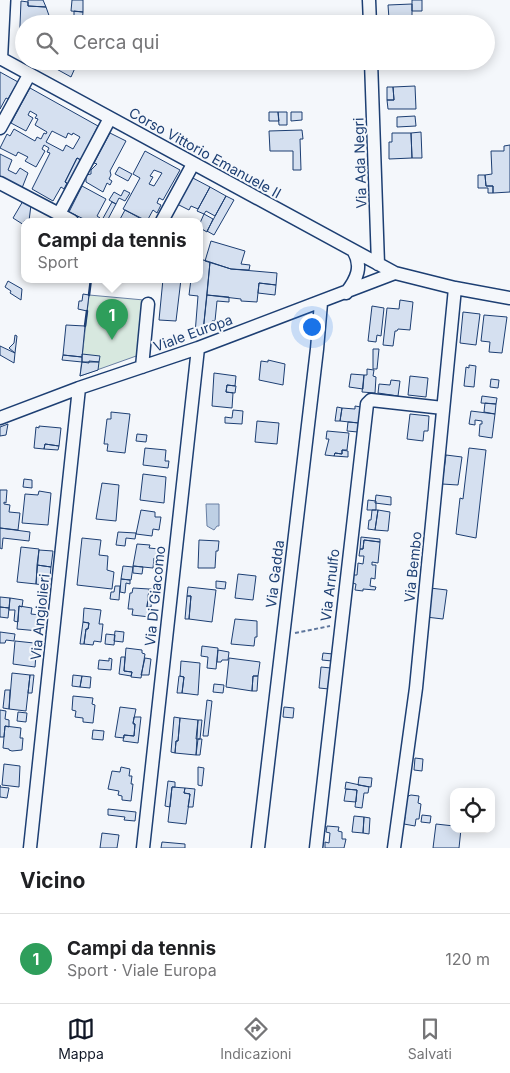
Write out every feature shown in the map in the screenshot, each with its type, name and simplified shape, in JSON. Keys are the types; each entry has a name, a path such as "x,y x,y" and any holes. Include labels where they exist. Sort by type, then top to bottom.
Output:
{"street":[{"path":"0,59 4,0"},
{"path":"369,0 370,15"},
{"name":"Corso Vittorio Emanuele II","path":"0,59 15,67"},
{"name":"Corso Vittorio Emanuele II","path":"20,70 395,273 455,288 510,298"},
{"name":"Via Ada Negri","path":"371,70 378,264"},
{"path":"0,128 29,75"},
{"path":"59,214 110,118"},
{"path":"164,218 193,164"},
{"path":"0,183 66,218"},
{"path":"346,293 358,273 358,263 353,250"},
{"name":"Viale Europa","path":"0,418 79,388 198,348 321,303 395,273"},
{"name":"Via Bembo","path":"394,848 416,688 455,288"},
{"name":"Via Gadda","path":"258,848 321,303"},
{"path":"142,367 148,304"},
{"name":"Via Di Giacomo","path":"143,848 198,348"},
{"name":"Via Angiolieri","path":"30,848 79,388"},
{"name":"Via Arnulfo","path":"316,848 367,404 371,400 443,408"}],"path":[{"path":"283,635 328,626 342,618"}],"shaded area":[{"path":"89,295 144,300 139,355 80,376"}],"water":[{"path":"206,504 219,504 219,526 214,530 207,526"}],"building":[{"path":"28,0 43,0 46,7 28,6"},
{"path":"72,0 83,0 83,12 71,11"},
{"path":"412,0 422,0 422,11 412,11"},
{"path":"21,1 28,2 28,6 46,7 49,15 20,15"},
{"path":"412,4 412,15 389,15 388,5"},
{"path":"74,11 83,12 83,15 74,15"},
{"path":"58,70 74,70 71,77"},
{"path":"0,72 18,82 0,109"},
{"path":"415,86 416,109 388,109 387,100 394,100 393,87"},
{"path":"387,87 393,87 394,100 387,100"},
{"path":"30,88 98,126 81,160 77,158 65,182 67,183 64,189 61,187 53,201 32,189 50,153 47,152 49,148 44,145 42,149 45,151 36,167 25,161 28,157 18,152 16,156 0,148 7,134 10,136 14,129 35,141 37,137 41,139 44,133 46,134 47,132 35,125 38,119 35,118 37,115 30,111 28,115 33,118 26,131 11,123","holes":["52,131 66,138 68,133 72,135 73,133 80,137 73,149 66,145 63,151 46,142"]},
{"path":"269,112 278,112 279,121 269,121"},
{"path":"278,112 287,112 287,125 279,125"},
{"path":"291,112 302,112 302,120 291,121"},
{"path":"415,116 416,126 397,127 397,117"},
{"path":"302,130 303,139 300,139 301,170 293,170 293,151 270,151 269,131"},
{"path":"421,132 422,158 412,158 411,133"},
{"path":"110,133 126,141 110,171 109,179 112,181 110,185 107,183 103,192 86,182 86,175 91,174 91,170 97,164 94,163"},
{"path":"392,133 411,133 412,158 389,159 389,142 392,142"},
{"path":"510,145 510,192 493,193 493,186 486,186 485,175 492,174 491,151 504,151 504,146"},
{"path":"145,151 180,170 163,200 159,198 157,203 161,205 157,213 153,210 149,218 141,218 123,209 140,178 133,174","holes":["154,170 162,173 154,186 149,184 153,177 150,176"]},
{"path":"0,154 12,160 8,170 16,174 20,168 28,173 22,188 0,176"},
{"path":"77,158 81,160 68,184 65,182"},
{"path":"119,167 132,174 128,181 115,174"},
{"path":"478,175 485,175 486,186 493,186 493,193 488,193 488,188 478,188"},
{"path":"191,177 210,187 198,209 191,206 189,210 177,204"},
{"path":"82,186 106,199 97,216 100,218 82,218 69,212"},
{"path":"210,187 226,196 215,216 206,211 204,214 197,211"},
{"path":"124,190 130,193 125,201 119,198 116,204 109,200 114,192 121,196"},
{"path":"226,196 234,200 214,235 207,231"},
{"path":"23,201 31,205 29,218 21,218 21,223 13,218"},
{"path":"112,202 116,204 109,218 103,218"},
{"path":"125,210 140,218 121,218"},
{"path":"204,214 213,219 207,232 203,230 202,218"},
{"path":"211,241 245,251 241,264 250,265 249,270 231,269 205,261"},
{"path":"203,260 210,262 203,332 195,334 198,296 189,295 190,283 203,283"},
{"path":"210,262 231,269 277,273 276,285 259,283 257,302 207,295"},
{"path":"8,281 22,289 21,300 10,293 11,291 5,287"},
{"path":"163,283 181,283 176,321 159,320"},
{"path":"259,283 276,285 275,295 258,293"},
{"path":"83,294 89,295 87,311 78,309 79,301 82,301"},
{"path":"207,295 229,297 229,302 217,301 215,321 212,321 211,329 203,332"},
{"path":"400,300 413,302 410,330 398,329 395,331 393,346 383,345 387,308 399,309"},
{"path":"372,306 384,308 381,336 377,335 376,342 368,341"},
{"path":"463,312 480,314 476,345 460,343"},
{"path":"484,315 507,317 502,353 489,352 490,342 481,341"},
{"path":"66,325 85,326 82,357 63,355"},
{"path":"15,335 17,336 15,353 9,348 14,343"},
{"path":"0,346 15,353 14,363 0,355"},
{"path":"373,349 379,349 377,369 373,369"},
{"path":"82,354 100,356 99,362 82,362"},
{"path":"63,355 82,357 82,362 62,360"},
{"path":"268,360 285,364 283,385 259,380 261,361 268,362"},
{"path":"89,361 99,362 98,370 80,376 82,362 89,363"},
{"path":"469,365 476,366 474,387 464,386 466,367 469,368"},
{"path":"367,369 374,370 373,376 376,377 375,393 362,392 364,375 367,375"},
{"path":"214,373 236,376 235,386 227,385 226,392 233,393 232,408 212,406"},
{"path":"351,374 364,375 363,389 349,387"},
{"path":"410,376 428,378 426,397 408,395"},
{"path":"491,379 499,380 498,388 490,387"},
{"path":"391,380 400,381 398,396 378,393 379,384 390,385"},
{"path":"227,385 236,386 235,393 226,392"},
{"path":"482,396 497,398 496,404 481,403"},
{"path":"485,403 496,404 495,414 484,412"},
{"path":"355,406 361,407 359,423 340,421 342,408 355,409"},
{"path":"337,407 342,408 340,421 335,421"},
{"path":"233,410 243,411 242,424 225,423 225,417 232,418"},
{"path":"471,411 495,414 492,438 479,436 482,421 475,420 475,425 469,424"},
{"path":"111,412 130,414 125,453 107,451 108,444 104,444 107,419 111,419"},
{"path":"410,414 429,416 428,431 424,431 423,441 407,439"},
{"path":"257,421 279,423 277,444 255,442"},
{"path":"348,422 359,423 358,432 347,431"},
{"path":"8,424 6,435 0,436 0,427"},
{"path":"39,426 61,428 59,446 45,444 44,449 34,448 36,427 39,428"},
{"path":"327,431 349,433 347,450 342,450 342,454 335,453 334,456 325,455 329,439 326,439"},
{"path":"137,434 147,435 146,442 136,441"},
{"path":"45,444 59,446 58,450 44,449"},
{"path":"145,448 166,450 165,461 169,461 168,468 143,465"},
{"path":"469,448 486,450 476,538 456,534 460,498 463,499"},
{"path":"342,450 348,451 348,457 334,456 335,453 342,454"},
{"path":"446,455 462,457 458,485 442,484"},
{"path":"143,474 166,477 164,503 140,500"},
{"path":"24,479 32,480 32,488 23,487"},
{"path":"102,483 119,485 116,521 96,519"},
{"path":"0,490 7,490 6,503 4,502 4,504 10,505 9,512 20,513 18,530 0,528"},
{"path":"39,491 51,493 48,525 22,523 25,494 38,495"},
{"path":"376,495 391,497 391,505 375,503"},
{"path":"368,500 376,501 376,510 367,510"},
{"path":"141,510 155,512 155,517 161,517 159,530 153,529 152,536 136,534"},
{"path":"372,510 378,510 375,530 368,529"},
{"path":"378,510 390,512 388,531 375,530"},
{"path":"0,528 30,532 29,541 3,538 2,549 0,548"},
{"path":"118,532 136,533 135,539 126,538 125,546 116,545"},
{"path":"361,537 380,539 380,542 364,540 363,549 360,549"},
{"path":"82,538 101,540 99,555 108,556 107,570 114,572 112,589 77,585"},
{"path":"199,540 219,541 218,551 216,551 215,568 198,568"},
{"path":"364,540 380,542 378,563 372,562 372,565 376,565 375,579 371,578 370,586 376,587 375,590 355,590 356,584 352,583 353,575 357,575 358,563 363,564 364,556 359,556 360,549 363,549"},
{"path":"137,544 150,545 149,548 159,549 158,558 154,558 153,568 133,566"},
{"path":"21,547 39,549 36,584 17,582"},
{"path":"39,550 53,551 51,567 37,565"},
{"path":"37,565 51,567 49,586 36,584"},
{"path":"123,566 133,567 131,580 121,579"},
{"path":"133,566 143,567 142,574 133,573"},
{"path":"238,574 256,576 253,600 235,598"},
{"path":"121,579 130,580 130,584 126,583 125,593 120,592"},
{"path":"216,581 226,582 225,589 216,588"},
{"path":"115,586 120,586 119,600 110,599 111,592 114,592"},
{"path":"188,587 216,590 212,622 189,619 191,596 187,596"},
{"path":"133,588 149,589 147,607 151,607 150,617 132,615 133,609 128,609 130,593 132,593"},
{"path":"430,588 447,590 443,619 426,617"},
{"path":"149,589 153,589 151,607 147,607"},
{"path":"187,596 191,596 189,619 185,619"},
{"path":"0,597 10,598 9,608 0,607"},
{"path":"10,598 23,600 22,607 19,606 18,622 14,621 15,610 9,610"},
{"path":"19,606 32,608 31,614 40,615 39,631 17,629"},
{"path":"0,607 9,608 8,618 0,617"},
{"path":"84,608 101,610 99,624 103,624 101,642 94,641 93,645 84,644 86,629 88,629 89,623 83,622"},
{"path":"235,619 257,621 257,637 255,637 254,646 231,644"},
{"path":"83,622 89,623 88,629 86,629 84,644 80,644"},
{"path":"115,631 124,632 123,642 114,641"},
{"path":"0,632 15,634 14,641 6,640 5,643 0,643"},
{"path":"106,634 115,635 114,645 105,644"},
{"path":"15,641 34,643 35,667 13,664"},
{"path":"202,646 218,648 216,669 207,668 208,657 201,656"},
{"path":"126,648 142,650 142,653 145,654 141,678 131,677 132,672 124,671"},
{"path":"218,650 229,652 228,660 217,662"},
{"path":"323,653 333,654 332,661 322,660"},
{"path":"121,657 125,657 124,671 132,672 131,676 119,674"},
{"path":"109,658 112,659 111,670 98,669 99,660 109,661"},
{"path":"145,658 151,659 149,675 141,675"},
{"path":"229,658 260,662 258,676 253,676 252,691 226,687"},
{"path":"181,661 200,663 198,695 182,693 184,677 180,676"},
{"path":"321,667 331,668 329,689 319,688"},
{"path":"12,673 30,675 26,711 9,709"},
{"path":"30,675 34,675 32,693 28,693"},
{"path":"73,675 82,676 80,687 72,686"},
{"path":"82,676 91,677 90,688 80,687"},
{"path":"179,676 184,677 182,693 177,693"},
{"path":"253,676 258,676 257,691 252,691"},
{"path":"214,684 224,685 223,693 213,692"},
{"path":"5,690 10,690 9,709 3,708"},
{"path":"73,696 93,698 92,704 95,705 93,723 83,722 83,718 75,717 76,711 72,710"},
{"path":"207,700 212,701 208,736 203,736"},
{"path":"120,707 136,709 133,723 135,724 134,736 124,735 124,738 115,737"},
{"path":"284,707 294,708 293,718 283,717"},
{"path":"0,710 6,711 5,719 9,720 9,727 5,726 4,737 0,737"},
{"path":"18,712 27,713 26,722 17,721"},
{"path":"134,717 141,717 138,743 123,741 124,735 134,736"},
{"path":"174,717 180,718 175,753 171,752"},
{"path":"180,718 198,720 196,755 175,753"},
{"path":"198,720 202,720 200,739 196,739"},
{"path":"5,726 21,728 20,738 23,738 22,750 12,751 3,748"},
{"path":"93,730 104,731 103,740 92,739"},
{"path":"198,739 202,739 200,755 196,755"},
{"path":"415,758 423,759 422,771 414,770"},
{"path":"4,764 20,766 19,787 2,785"},
{"path":"121,767 130,769 129,776 132,776 131,784 133,784 131,801 122,800 122,796 118,795 119,791 108,789 112,771 120,772"},
{"path":"198,767 204,768 202,786 198,785"},
{"path":"359,777 372,778 371,787 358,785"},
{"path":"168,781 175,782 175,787 172,787 170,807 165,806"},
{"path":"346,782 369,787 368,793 364,793 362,808 355,807 357,790 345,789"},
{"path":"0,787 9,788 7,798 0,797"},
{"path":"172,787 185,788 184,793 190,794 186,824 168,822"},
{"path":"185,788 195,789 193,807 188,807 190,794 184,793"},
{"path":"346,789 357,790 356,802 344,801"},
{"path":"408,796 419,796 418,803 421,804 419,819 416,819 415,826 404,824 405,817 403,817"},
{"path":"108,809 136,812 135,821 124,820 125,817 108,815"},
{"path":"422,815 431,816 430,823 421,822"},
{"path":"354,816 364,817 363,833 352,832"},
{"path":"364,817 370,818 369,834 363,833"},
{"path":"436,824 450,826 450,833 461,833 459,848 433,848"},
{"path":"327,826 339,827 338,831 342,832 342,839 346,839 344,848 325,848 325,842 329,843 330,833 326,832"},
{"path":"102,833 119,835 117,848 100,848"},
{"path":"162,842 185,844 185,848 161,848"}],"wall":[{"path":"89,295 90,283"},
{"path":"85,326 87,311"}],"place":[{"name":"Campi da tennis","path":"112,340"}]}
